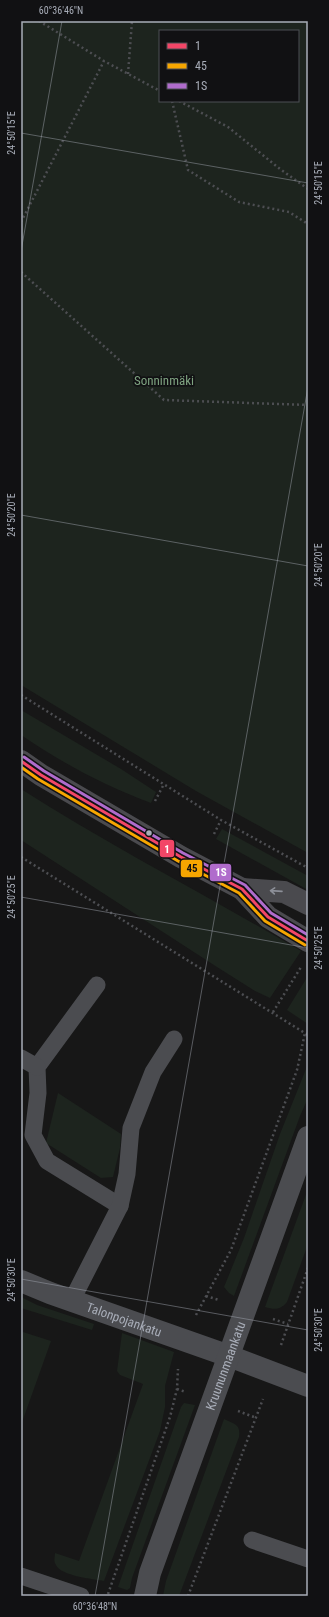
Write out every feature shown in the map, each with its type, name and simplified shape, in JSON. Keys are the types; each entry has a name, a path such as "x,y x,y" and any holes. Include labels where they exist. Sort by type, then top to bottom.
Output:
{"main road":[{"path":"21,761 41,775 181,857 242,889 268,917 308,941"},
{"path":"242,889 284,892 308,904"}],"street":[{"name":"Kruununmaankatu","path":"145,1596 150,1573 308,1137"},
{"name":"Talonpojankatu","path":"21,1281 308,1386"}],"lane":[{"path":"97,985 37,1067 38,1093 33,1135 47,1161 120,1206"},
{"path":"72,1300 120,1206 127,1174 131,1128 153,1072 174,1039"},
{"path":"21,1058 37,1067"},
{"path":"252,1540 308,1559"},
{"path":"21,1576 81,1596"}],"path":[{"path":"39,21 104,61 159,90"},
{"path":"128,74 132,21"},
{"path":"21,222 104,61"},
{"path":"172,102 188,170 239,202 289,212 308,224"},
{"path":"181,102 228,127 280,169 308,189"},
{"path":"21,272 164,400 308,405"},
{"path":"21,696 221,820 308,868"},
{"path":"155,801 164,784"},
{"path":"214,834 221,820"},
{"path":"21,857 307,1034 296,1070 231,1250 191,1324 178,1360 177,1389 170,1417 107,1596"},
{"path":"273,1012 304,963"},
{"path":"188,1596 272,1372 308,1268"}],"green space":[{"name":"Sonninmäki","path":"21,21 308,21 308,853 196,791 21,685"},
{"path":"21,710 121,769 156,792 151,803 116,789 84,773 21,735"},
{"path":"21,789 90,831 301,951 270,998 255,991 217,967 21,840"},
{"path":"222,829 308,876 308,890 216,839"},
{"path":"308,976 308,1024 287,1010"},
{"path":"308,1064 308,1098 234,1296 224,1287 244,1238 280,1134"},
{"path":"58,1093 121,1134 120,1148 113,1177 101,1178 46,1143"},
{"path":"308,1189 308,1244 287,1302 282,1307 277,1309 265,1307"},
{"path":"21,1297 37,1305 94,1324 92,1330 21,1308"},
{"path":"23,1332 51,1341 21,1425 21,1338"},
{"path":"122,1333 174,1352 165,1386 165,1407 160,1431 104,1581 64,1572 59,1569 54,1559 55,1553 79,1561 143,1384 120,1375 117,1371"},
{"path":"184,1403 195,1405 132,1578 130,1588 127,1590 118,1587 181,1407"},
{"path":"224,1419 234,1423 238,1427 239,1437 179,1596 163,1596 166,1581"}],"transit line":[{"name":"1S","path":"24,757 44,771 183,853 245,885 271,913 308,935"},
{"name":"1","path":"21,761 41,775 181,857 242,889 268,917 308,941"},
{"name":"45","path":"21,767 38,779 178,861 239,893 265,921 305,945"}]}
